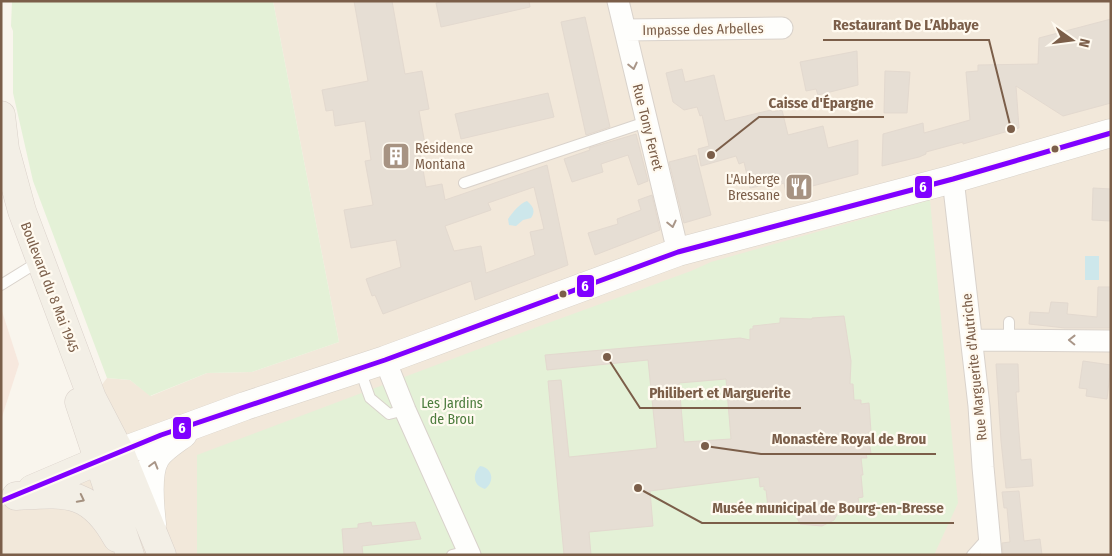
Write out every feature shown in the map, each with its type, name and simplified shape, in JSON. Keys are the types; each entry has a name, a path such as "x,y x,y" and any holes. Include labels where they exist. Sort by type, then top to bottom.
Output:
{"main road":[{"name":"Boulevard du 8 Mai 1945","path":"1,115 5,149 22,211 92,398 110,457"},
{"path":"8,499 197,423 385,360 678,252 953,179 1111,133"},
{"name":"Boulevard du 8 Mai 1945","path":"1,183 30,267 110,457"},
{"path":"158,543 149,503 149,481 156,457 197,423"},
{"path":"110,457 158,543"},
{"path":"110,457 128,555"},
{"path":"8,499 56,493 73,495 91,505 110,525 128,555"}],"street":[{"name":"Rue Tony Ferret","path":"618,1 678,252"},
{"name":"Impasse des Arbelles","path":"625,30 782,28"},
{"name":"Rue Marguerite d'Autriche","path":"953,179 979,406 990,545"},
{"path":"972,340 1009,330 1033,340 1111,341"},
{"path":"385,360 463,554"}],"lane":[{"path":"464,183 646,122"},
{"path":"1,285 30,267"},
{"path":"359,369 370,398 389,414 405,410"},
{"path":"972,555 990,545"}],"shaded area":[{"path":"273,1 1111,1 1111,555 1,555 1,490 82,459 74,422 107,378 130,380 151,396 207,373 252,372 339,342"},
{"path":"1,308 19,364 1,420"}],"green space":[{"path":"12,1 273,1 339,342 252,372 207,373 150,396 130,380 107,378 33,181 13,93"},
{"name":"Les Jardins de Brou","path":"930,200 958,503 934,555 197,555 197,455 711,262"}],"water":[{"path":"527,201 533,209 531,218 523,220 516,226 509,225 508,219 510,216 519,206"},
{"path":"1085,256 1099,256 1099,280 1085,280"},
{"path":"480,466 488,469 491,476 490,483 485,489 476,483 475,479 477,469"}],"building":[{"name":"Résidence Montana","path":"354,1 392,1 405,74 422,71 429,109 419,111 426,150 420,152 426,187 442,184 445,200 547,165 568,265 475,300 471,281 383,314 375,295 372,296 366,279 401,267 396,240 351,248 344,210 373,205 365,161 371,160 365,121 335,126 333,110 326,111 322,90 368,81","holes":["534,187 544,229 530,232 535,255 486,273 481,246 454,251 445,226 491,210 488,203"]},
{"path":"444,1 529,1 530,7 441,27 436,3"},
{"path":"585,17 610,127 586,135 561,22"},
{"path":"1111,19 1111,103 1063,116 1016,86 1019,128 926,152 926,154 919,157 882,166 883,134 923,123 924,133 970,120 966,72 978,71 978,65 1038,64 1039,38"},
{"path":"857,51 858,85 818,95 816,89 806,91 800,62"},
{"path":"682,69 685,82 714,75 725,121 771,110 772,112 782,110 788,135 823,126 828,148 858,140 858,174 786,193 784,183 781,184 781,182 750,188 744,162 739,164 736,156 701,166 698,149 709,146 702,115 700,116 697,107 684,110 673,102 666,73"},
{"path":"885,71 910,72 907,113 884,113"},
{"path":"548,93 554,117 461,139 455,114"},
{"path":"636,134 648,181 638,185 628,155 601,164 603,172 572,182 564,159 590,150 589,148"},
{"path":"696,155 711,215 684,223 669,162"},
{"path":"1093,188 1111,189 1111,221 1092,220"},
{"path":"652,195 660,230 595,255 588,233 618,224 617,219 641,210 638,200"},
{"path":"1098,287 1111,287 1111,328 1065,328 1029,324 1030,312 1049,313 1051,302 1068,303 1067,314 1097,317"},
{"path":"844,316 851,361 850,384 853,384 854,400 861,400 861,404 869,403 871,432 868,432 871,454 866,454 867,458 861,458 863,497 858,498 859,503 843,505 834,520 822,526 800,524 793,509 774,512 773,507 768,507 766,490 764,490 764,486 760,487 759,477 650,491 653,526 589,532 591,555 564,555 548,381 561,380 569,457 657,448 648,360 547,370 545,355 740,338 750,340 750,329 753,329 753,326 780,323 780,318","holes":["726,379 731,439 684,442 679,383"]},
{"path":"1083,361 1111,365 1107,399 1086,396 1087,389 1079,388"},
{"path":"996,364 1018,364 1019,392 1016,392 1021,460 1031,459 1033,486 1006,488"},
{"path":"1019,491 1024,541 1040,539 1042,555 1003,555 1002,543 1010,542 1007,508 1004,508 1002,492"},
{"path":"371,522 372,526 415,522 421,539 362,546 363,555 344,555 342,529 358,528 358,524"}],"transit line":[{"name":"6","path":"1,501 161,435 385,360 678,252 953,179 1111,133"}],"place":[{"name":"Restaurant De L’Abbaye","path":"1011,129"},
{"name":"Caisse d'Épargne","path":"711,155"},
{"name":"Résidence Montana","path":"396,156"},
{"name":"L'Auberge Bressane","path":"799,187"},
{"name":"Philibert et Marguerite","path":"607,357"},
{"name":"Monastère Royal de Brou","path":"705,446"},
{"name":"Musée municipal de Bourg-en-Bresse","path":"638,488"}]}
